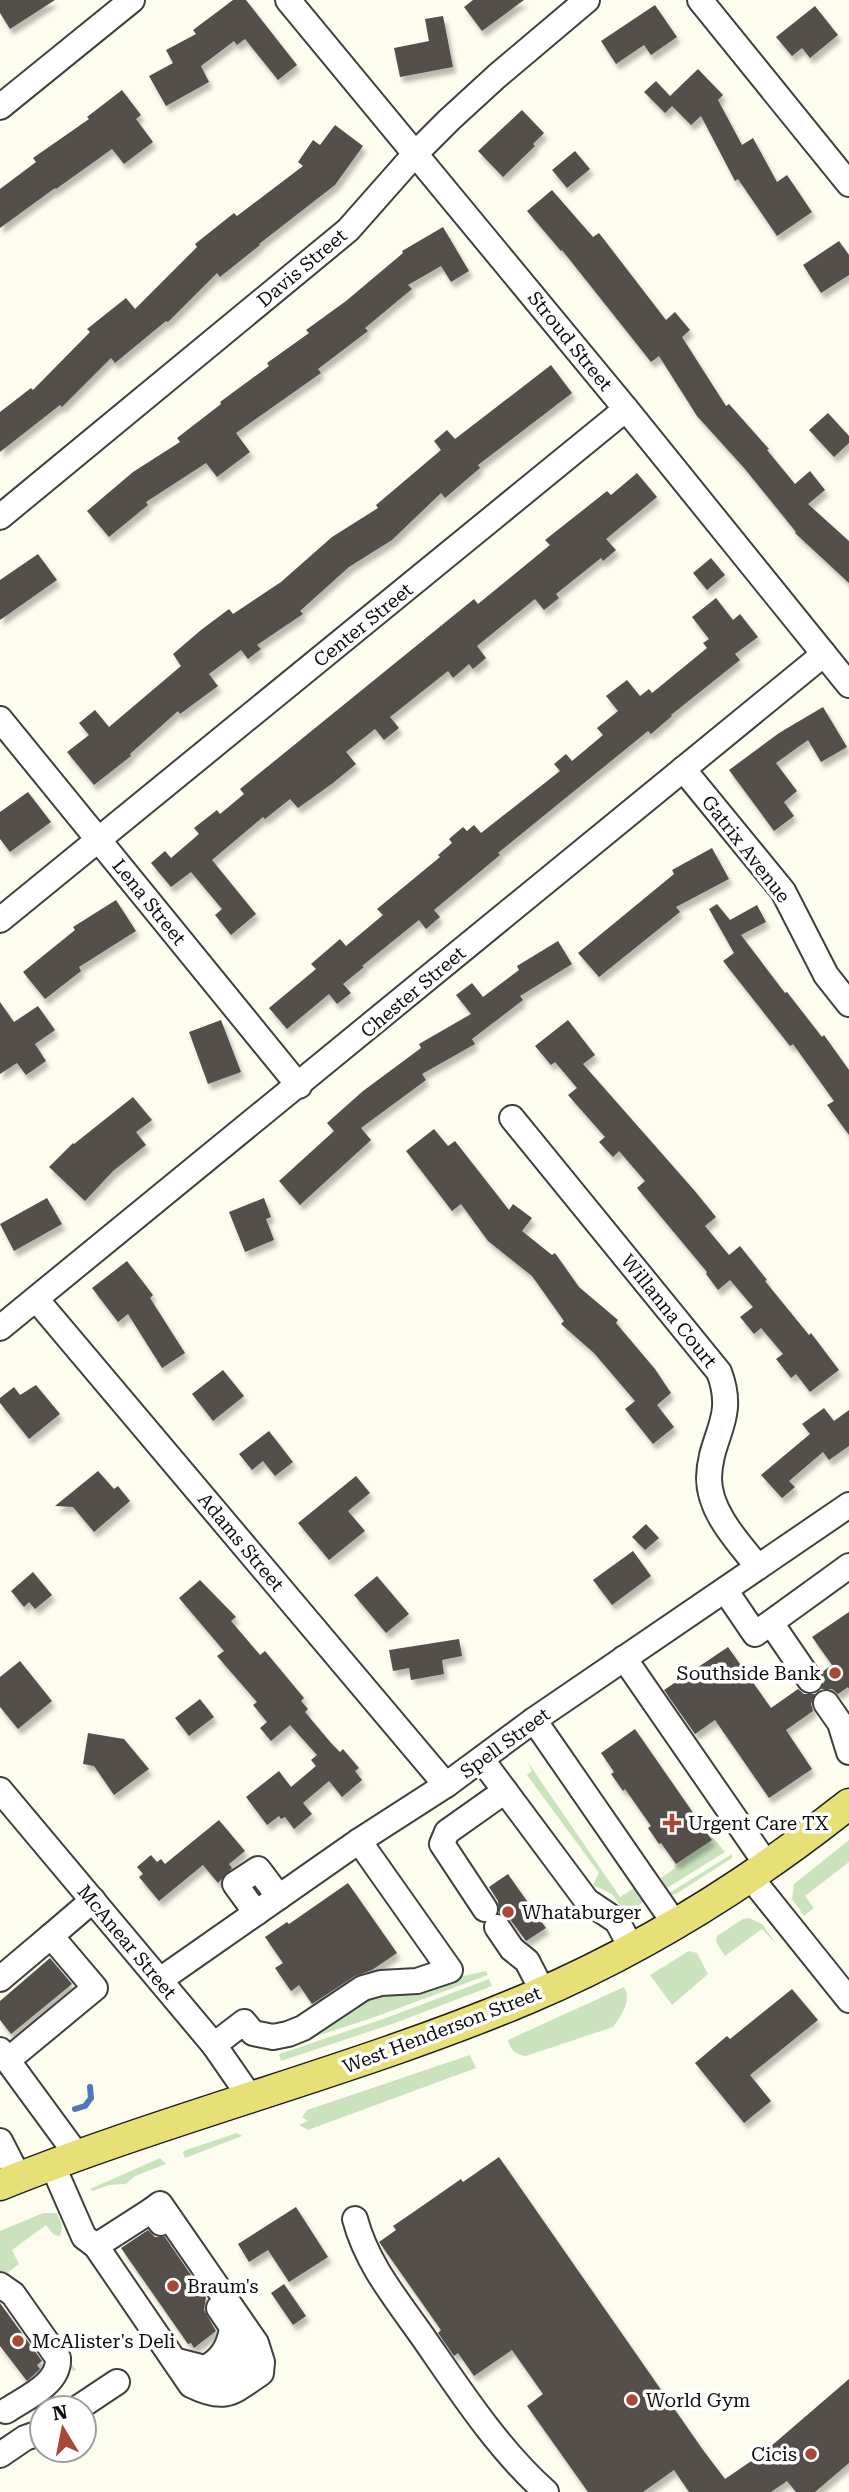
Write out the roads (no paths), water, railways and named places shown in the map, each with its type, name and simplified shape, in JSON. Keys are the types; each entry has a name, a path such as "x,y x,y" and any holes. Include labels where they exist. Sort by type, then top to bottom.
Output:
{"main road":[{"name":"West Henderson Street","path":"9,2181 250,2097 373,2058 543,1992 632,1949 675,1924 759,1872 849,1804"}],"street":[{"path":"0,107 132,0"},
{"name":"Stroud Street","path":"288,0 626,409 849,685"},
{"name":"Davis Street","path":"0,517 348,230 416,153 497,76 587,0"},
{"path":"700,0 849,184"},
{"name":"Center Street","path":"0,920 626,409"},
{"name":"Chester Street","path":"0,1328 824,654"},
{"name":"Lena Street","path":"0,719 299,1086"},
{"name":"Gatrix Avenue","path":"683,769 783,891 826,975 849,1004"},
{"name":"Willanna Court","path":"512,1118 719,1372 726,1399 725,1416 709,1479 712,1497 733,1535 758,1567"},
{"name":"Adams Street","path":"36,1299 446,1785"},
{"name":"Spell Street","path":"160,1980 849,1505"},
{"path":"725,1590 755,1634 849,1566"},
{"path":"771,1623 810,1680"},
{"path":"624,1658 759,1872 849,2000"},
{"path":"825,1703 844,1720 849,1752"},
{"path":"534,1720 675,1924"},
{"path":"482,1760 587,1901 617,1922 632,1949"},
{"name":"McAnear Street","path":"0,1790 214,2045 250,2097"},
{"path":"505,1791 447,1832 442,1843 512,1950 527,1961 543,1992"},
{"path":"214,2045 244,2022 253,2033 273,2037 288,2035 363,1988 381,1983 417,1981 450,1970 359,1841"},
{"path":"256,1913 235,1884 258,1869 279,1897"},
{"path":"0,1979 93,1900"},
{"path":"51,1936 95,1988 4,2055 64,2160 85,2237 96,2246 174,2360 198,2377 209,2394 229,2395 261,2373 262,2362 256,2343 160,2204 96,2246"},
{"path":"0,2141 9,2181"},
{"path":"152,2210 232,2327 230,2341 220,2358 198,2377"},
{"path":"355,2219 369,2260 466,2399 526,2474 546,2492"},
{"path":"0,2285 13,2294 58,2358 59,2368 54,2378 6,2411"},
{"path":"98,2395 117,2382"},
{"path":"0,2455 28,2437"}],"waterway":[{"path":"75,2109 85,2106 91,2098 90,2087"}],"place":[{"name":"Southside Bank","path":"835,1673"},
{"name":"Urgent Care TX","path":"672,1823"},
{"name":"Whataburger","path":"508,1912"},
{"name":"Braum's","path":"173,2286"},
{"name":"McAlister's Deli","path":"18,2341"},
{"name":"World Gym","path":"632,2400"},
{"name":"Cicis","path":"811,2454"}]}
